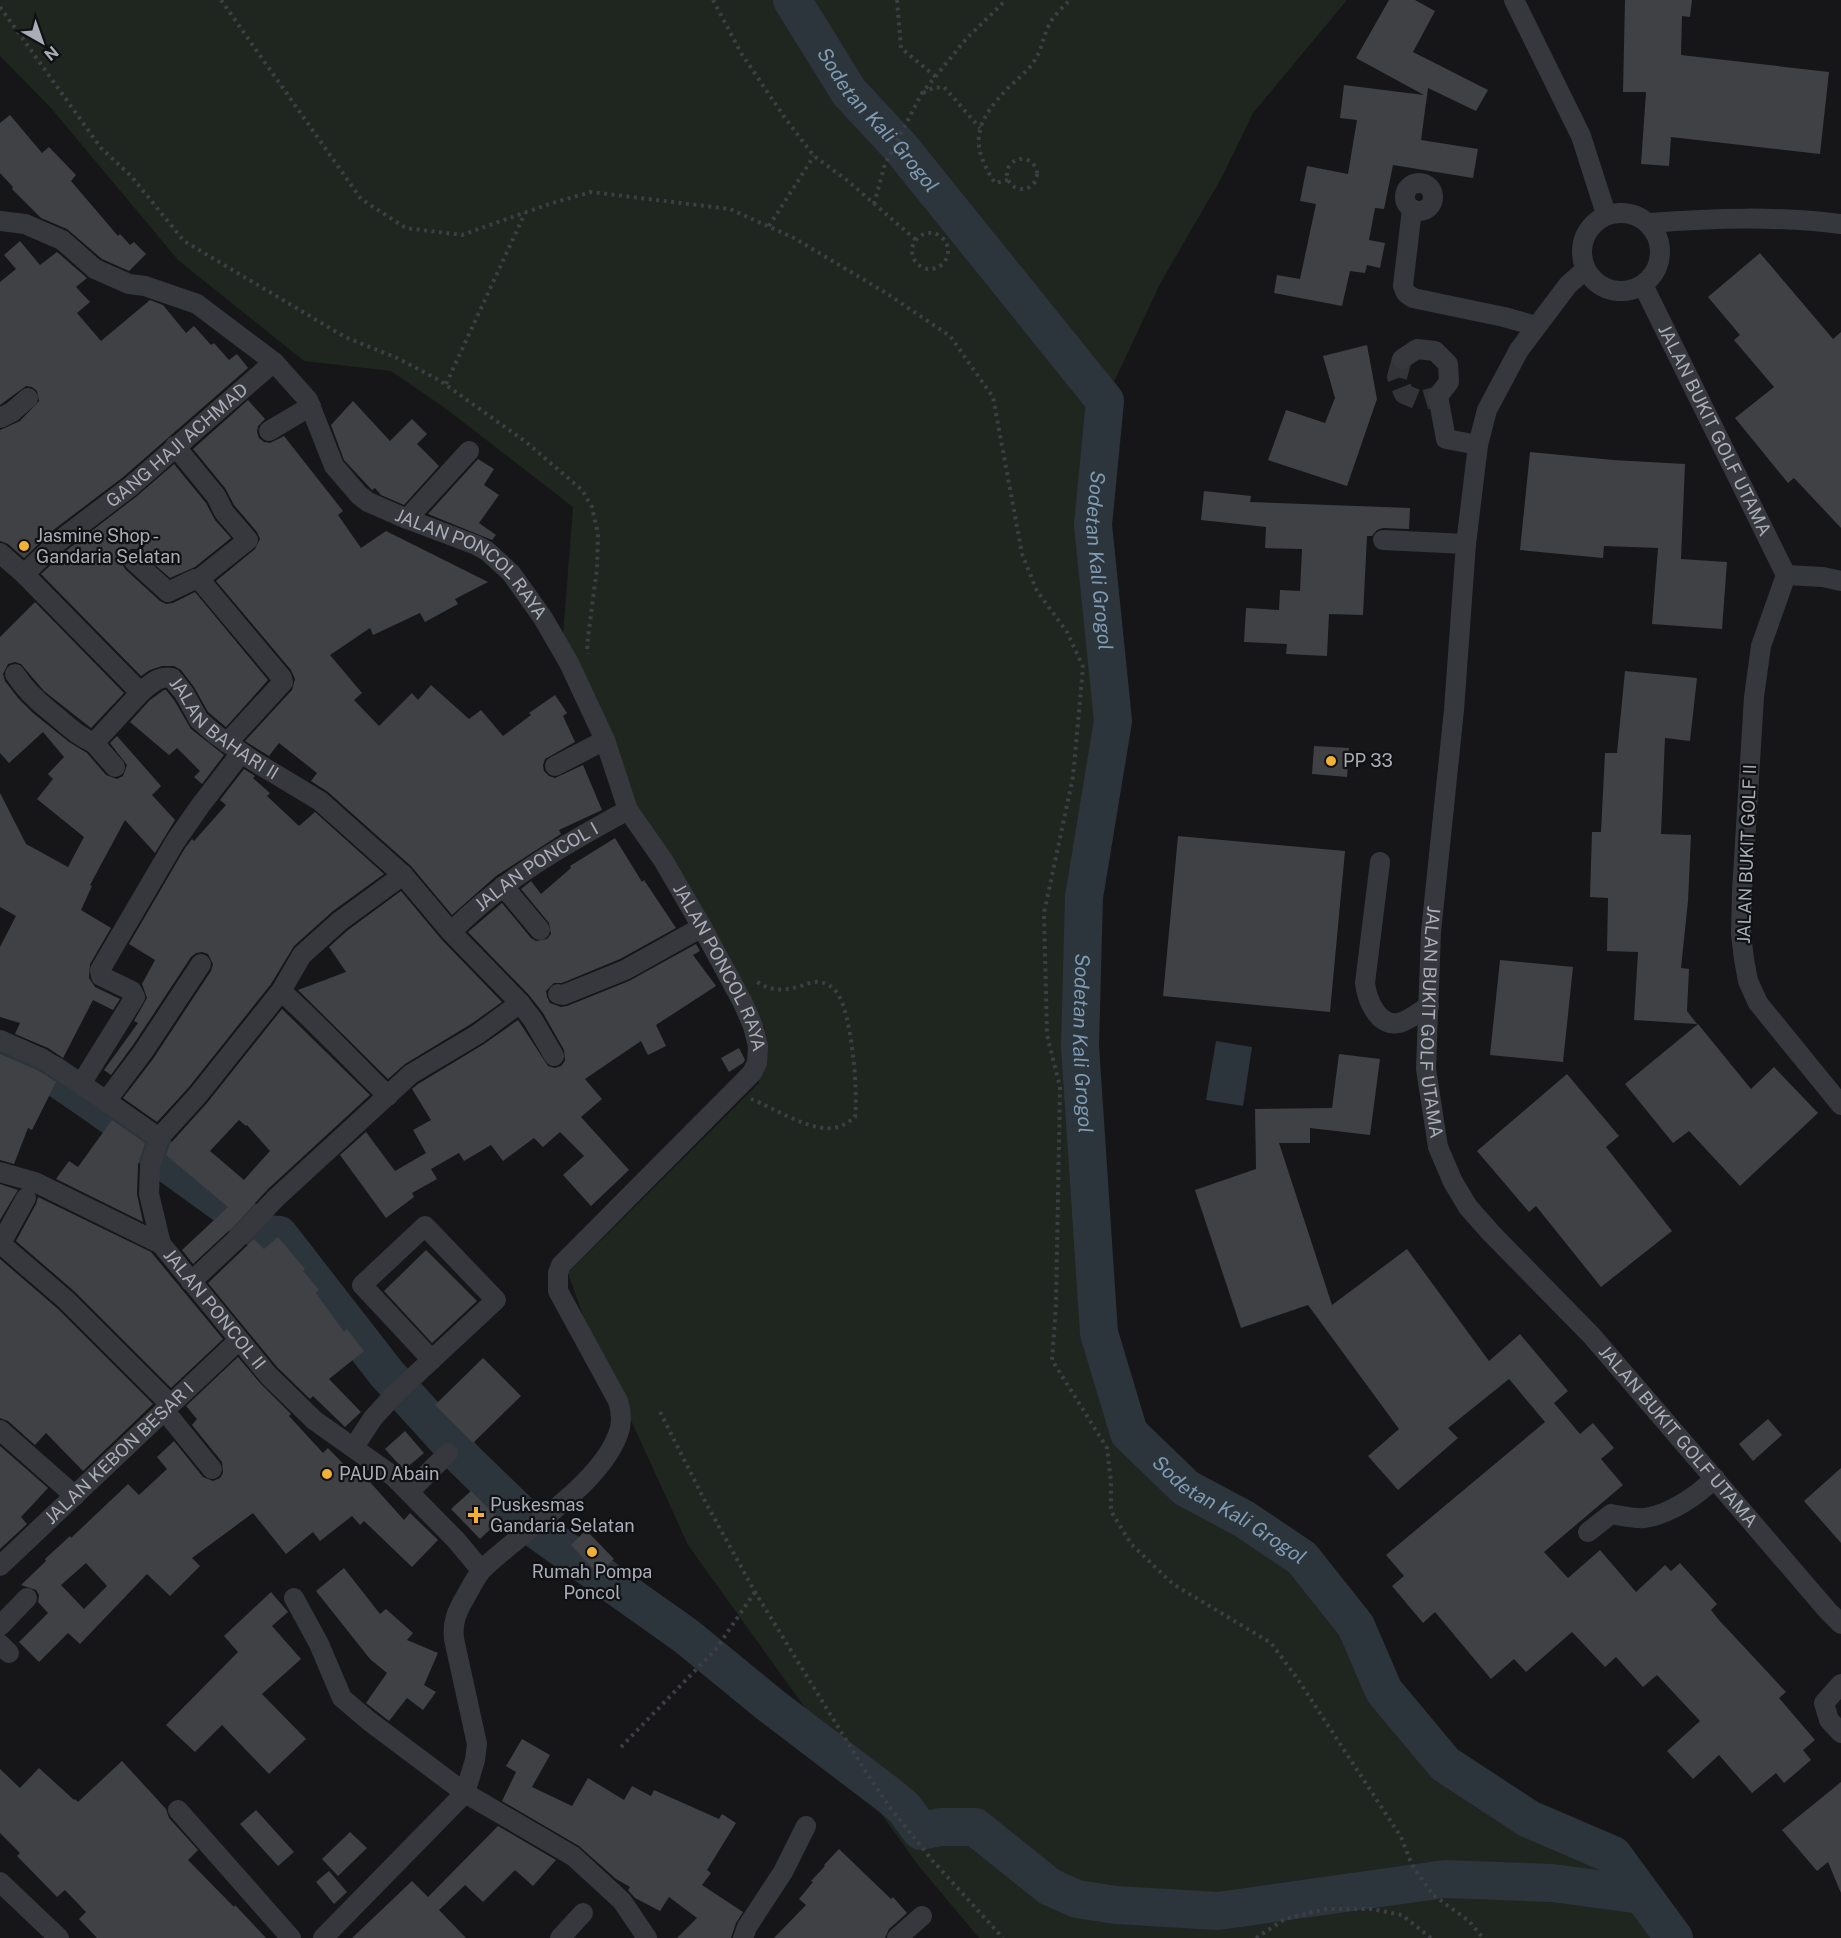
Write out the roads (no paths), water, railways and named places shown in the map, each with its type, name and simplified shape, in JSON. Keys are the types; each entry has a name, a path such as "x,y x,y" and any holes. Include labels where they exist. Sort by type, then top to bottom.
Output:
{"street":[{"path":"1514,0 1581,136 1606,214"},
{"path":"1412,209 1403,286 1406,293 1413,298 1536,326"},
{"path":"1629,212 1649,223 1661,244 1658,267 1643,285 1627,291 1611,290 1596,283 1585,270 1581,249 1588,228 1606,214 1629,212"},
{"path":"1649,223 1755,217 1803,219 1841,224"},
{"name":"JALAN PONCOL RAYA","path":"2,224 24,224 62,240 95,269 114,278 197,304 274,362 308,400 333,466 368,502 476,545 487,551 511,573 543,618 569,663 605,740 628,810 663,860 702,927 753,1026 758,1046 757,1063 752,1073 561,1265 557,1282 558,1291 618,1401 622,1414 620,1427 615,1440 596,1470 481,1570 457,1612 453,1628 477,1744 475,1760 465,1793 323,1938"},
{"name":"JALAN BUKIT GOLF UTAMA","path":"1585,270 1568,285 1519,350 1487,410 1478,445 1466,544 1454,710 1431,932 1426,1069 1438,1147 1468,1207 1592,1336 1841,1624"},
{"name":"JALAN BUKIT GOLF UTAMA","path":"1643,285 1786,575"},
{"path":"1402,359 1417,349 1435,351 1448,364 1449,382 1438,396 1446,439 1478,445"},
{"name":"GANG HAJI ACHMAD","path":"24,574 59,541 130,487 274,362"},
{"path":"0,418 12,412 28,398"},
{"path":"269,431 311,405"},
{"path":"134,561 168,592 195,579 200,579 248,540 224,513 216,496 175,446"},
{"path":"407,519 470,451"},
{"path":"1383,540 1466,544"},
{"name":"JALAN BAHARI II","path":"0,553 24,574 134,686 142,691 157,679 172,678 200,720 234,748 320,801 404,874 452,932 520,1003 554,1056"},
{"path":"1786,575 1841,580"},
{"name":"JALAN BUKIT GOLF II","path":"1786,575 1761,646 1754,697 1741,933 1748,981 1758,1003 1841,1105"},
{"path":"81,1084 135,998 132,991 101,976 100,970 234,748 283,682 200,579"},
{"path":"15,674 22,686 41,705 80,737 94,743 115,767"},
{"path":"94,743 142,691"},
{"path":"555,766 605,740"},
{"name":"JALAN PONCOL I","path":"452,932 503,886 559,848 628,810"},
{"path":"1380,862 1365,983 1366,992 1375,1011 1383,1020 1391,1023 1401,1022 1429,1006"},
{"path":"0,1040 43,1059 81,1084 106,1101 156,1146 281,991 302,955 340,921 404,874"},
{"path":"503,886 540,930"},
{"path":"558,994 563,995 625,970 702,927"},
{"path":"106,1101 143,1052 201,964"},
{"path":"281,991 315,1021 337,1047 388,1096"},
{"path":"191,1282 276,1198 411,1074 478,1034 520,1003"},
{"name":"JALAN PONCOL II","path":"156,1146 149,1194 161,1244 238,1341 303,1411 393,1476 456,1540 481,1570"},
{"path":"0,1172 35,1182 161,1244"},
{"path":"26,1198 0,1245 66,1300 167,1407 212,1469"},
{"path":"354,1448 373,1418 395,1394 432,1360 496,1300 425,1226 362,1285 432,1360"},
{"name":"JALAN KEBON BESAR I","path":"0,1566 238,1341"},
{"path":"0,1430 75,1496"},
{"path":"409,1492 448,1453"},
{"path":"1588,1532 1611,1514 1643,1518 1665,1512 1702,1490 1715,1478"},
{"path":"0,1626 27,1598"},
{"path":"294,1598 319,1644 342,1698 465,1793 573,1856 622,1901 647,1938"},
{"path":"1841,1684 1824,1703 1829,1720 1841,1733"},
{"path":"178,1810 291,1938"},
{"path":"743,1938 747,1927 783,1872 806,1826"},
{"path":"0,1882 58,1938"},
{"path":"560,1938 583,1913"},
{"path":"897,1938 922,1916"}],"waterway":[{"name":"Sodetan Kali Grogol","path":"792,0 849,92 901,148 1105,401 1093,525 1113,721 1084,897 1080,1046 1099,1333 1129,1433 1186,1488 1244,1519 1302,1558 1356,1626 1384,1691 1445,1764 1529,1819 1613,1855 1674,1938"},
{"path":"0,1051 51,1074 141,1137 164,1161 265,1234 279,1235 387,1374 465,1460 538,1531 686,1636 769,1704 891,1797 904,1808 921,1831 940,1827 975,1827 1050,1887 1077,1899 1116,1905 1218,1911 1445,1879 1552,1883 1642,1895"}],"tunnel":[{"path":"1402,359 1397,377 1404,394 1421,401 1438,396"}],"place":[{"name":"Jasmine Shop - Gandaria Selatan","path":"24,546"},
{"name":"PP 33","path":"1331,761"},
{"name":"PAUD Abain","path":"327,1474"},
{"name":"Puskesmas Gandaria Selatan","path":"476,1515"},
{"name":"Rumah Pompa Poncol","path":"592,1552"}]}
